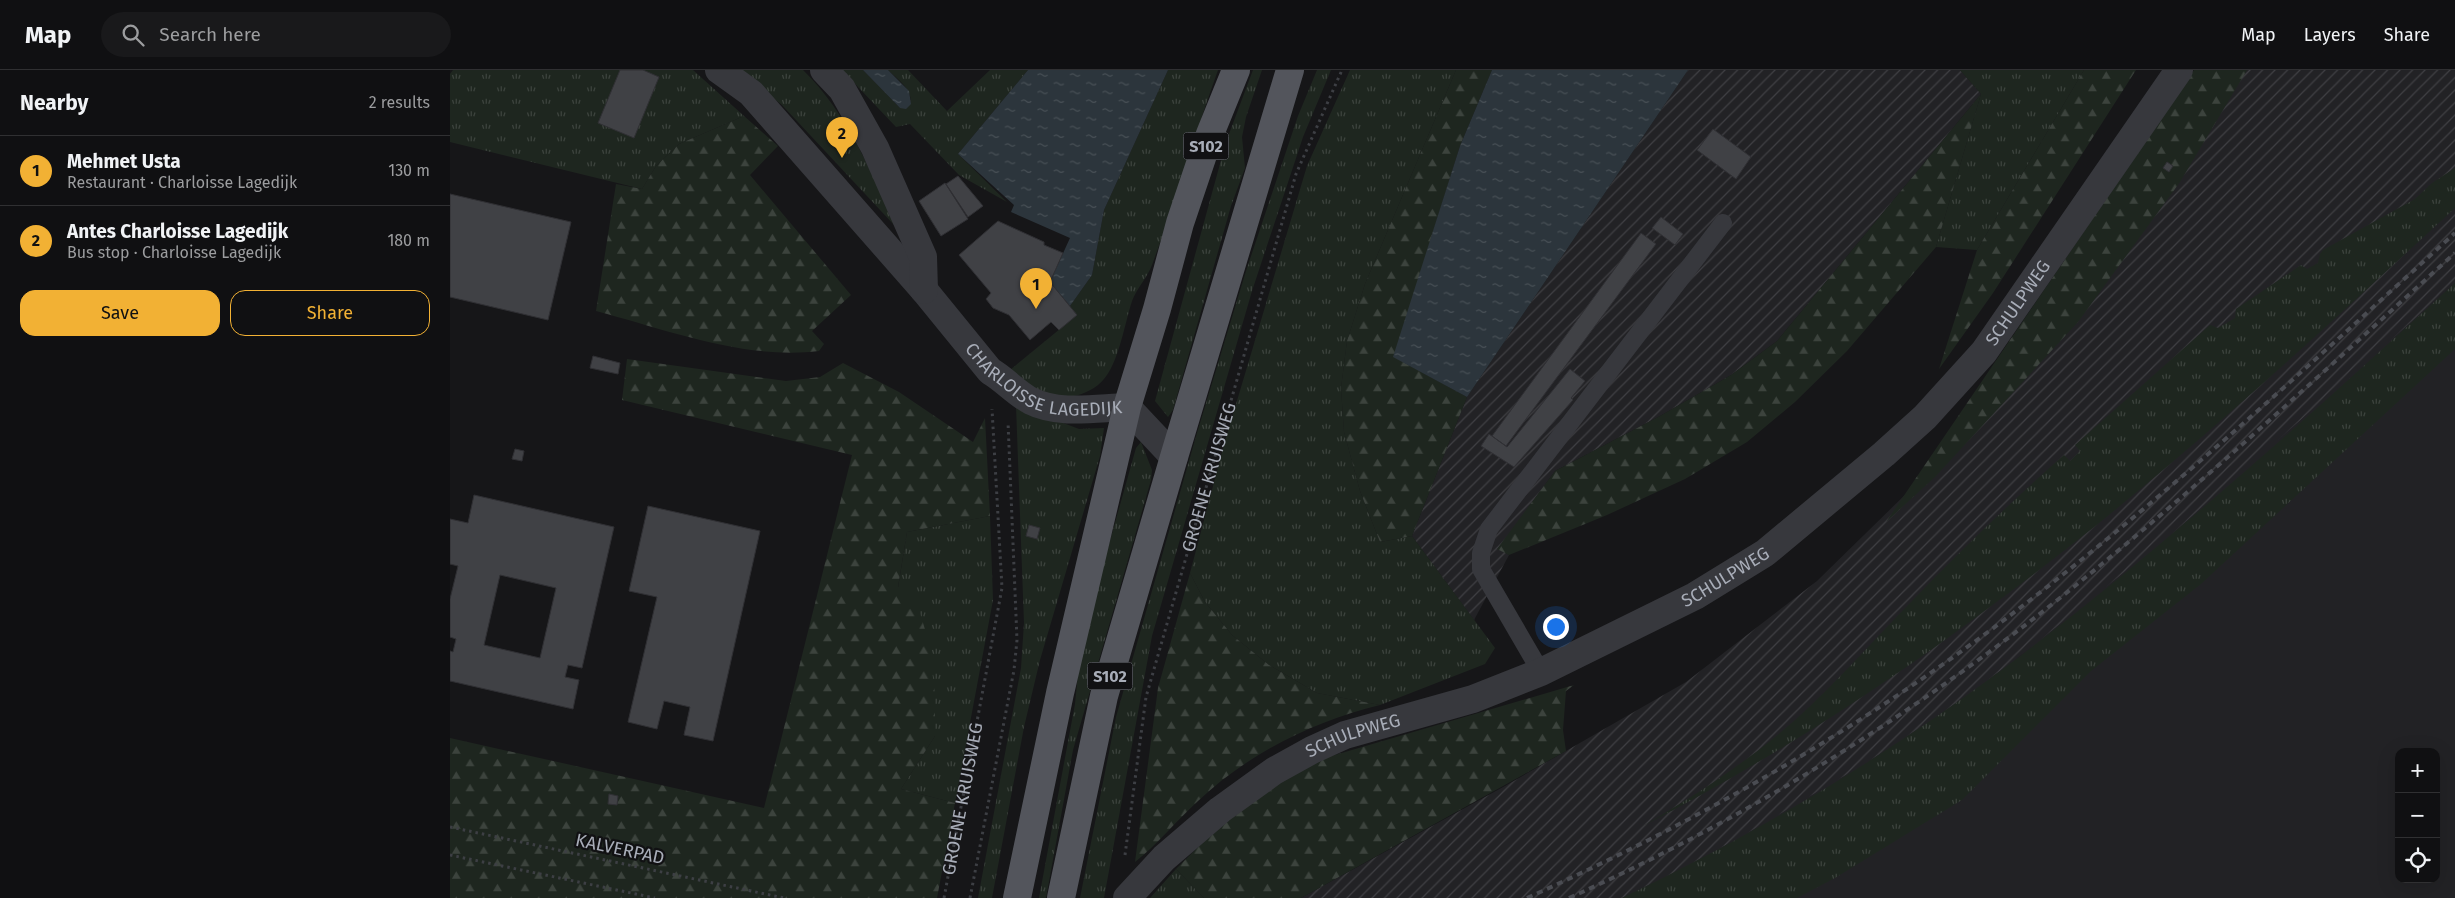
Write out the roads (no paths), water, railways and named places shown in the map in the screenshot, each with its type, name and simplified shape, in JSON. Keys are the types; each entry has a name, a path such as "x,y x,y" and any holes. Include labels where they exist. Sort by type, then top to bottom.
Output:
{"main road":[{"name":"S102","path":"1017,898 1060,692 1126,407 1157,309 1180,223 1210,134 1236,70"},
{"name":"S102","path":"1061,898 1104,696 1290,70"}],"street":[{"name":"CHARLOISSE LAGEDIJK","path":"719,70 751,93 997,375 1030,400 1056,408 1126,407 1174,457"},
{"path":"824,70 842,89 875,148 923,257 924,290"},
{"name":"SCHULPWEG","path":"1127,898 1164,858 1220,810 1274,771 1312,750 1345,735 1474,699 1541,672 1695,596 1765,553 1884,454 1924,417 1984,352 2179,70"}],"lane":[{"path":"1541,672 1481,570 1481,553 1489,529 1723,223"}],"water":[{"path":"863,70 888,70 909,91 911,104 906,109 900,108"},
{"path":"1028,70 1168,70 1104,210 1092,275 1070,306 1050,282 1070,238 1011,212 1014,205 958,154"},
{"path":"1492,70 1688,70 1467,397 1393,357 1460,146"}],"railway":[{"path":"1527,898 1651,839 1771,774 1888,702 2000,623 2118,530 2175,482 2288,384 2455,233"},
{"path":"1569,898 1695,837 1816,768 1934,692 1991,651 2099,567 2151,523 2455,253"}],"place":[{"name":"Antes Charloisse Lagedijk","path":"842,158"},
{"name":"Mehmet Usta","path":"1036,309"}]}
